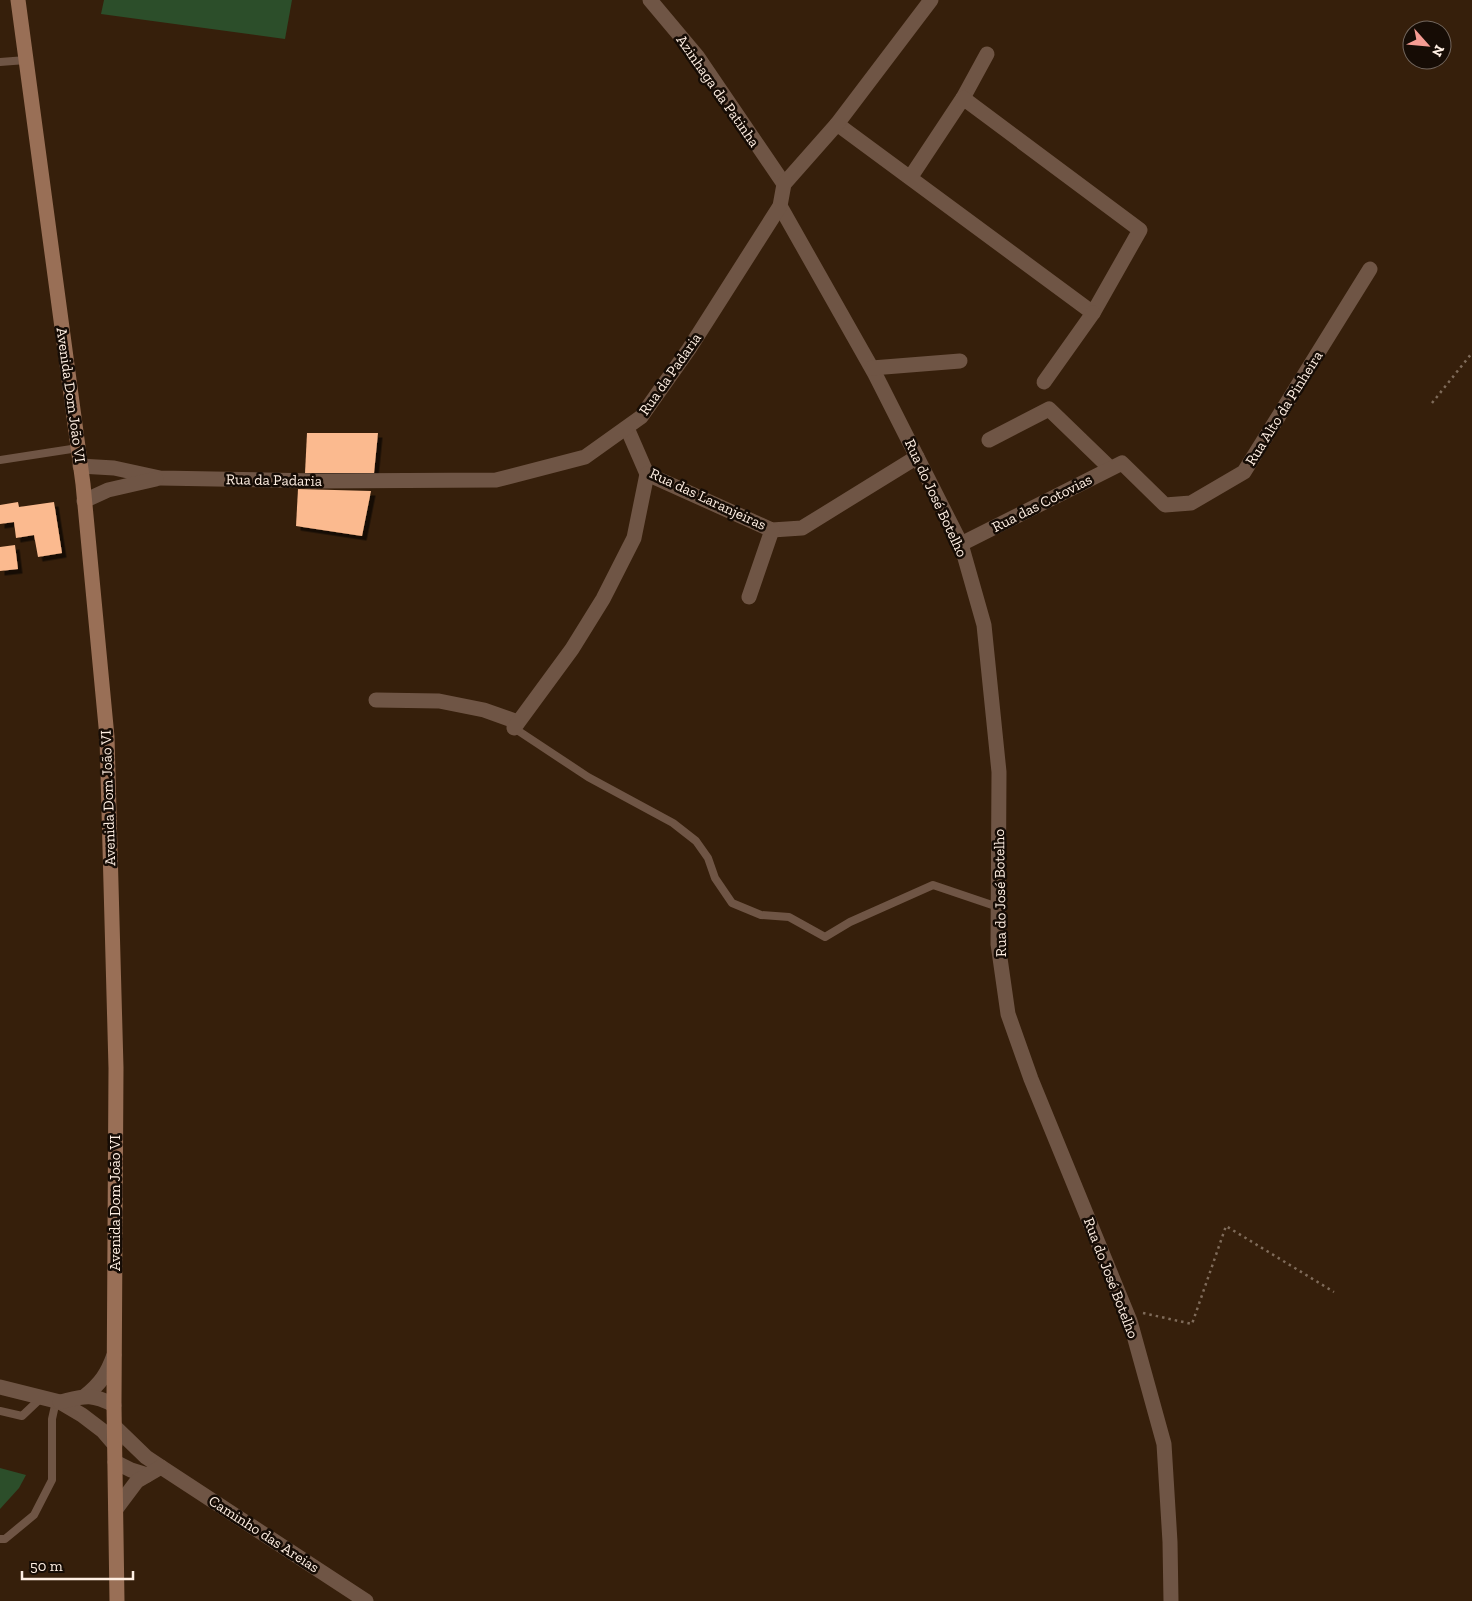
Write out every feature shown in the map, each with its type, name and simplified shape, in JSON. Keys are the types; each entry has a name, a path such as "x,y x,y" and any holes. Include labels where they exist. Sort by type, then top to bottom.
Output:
{"main road":[{"name":"Avenida Dom João VI","path":"18,0 78,448 107,737 116,1068 114,1405 117,1601"}],"street":[{"name":"Azinhaga da Patinha","path":"650,0 696,56 784,184"},
{"path":"784,184 836,124 931,0"},
{"path":"910,178 963,98 988,54"},
{"path":"963,98 1140,230 1093,313 1044,382"},
{"path":"836,124 1093,313"},
{"name":"Rua da Padaria","path":"160,478 317,481 496,480 585,457 642,417 684,356 780,206 784,184"},
{"name":"Rua do José Botelho","path":"780,206 872,368 962,544 984,625 1000,772 998,944 1008,1014 1031,1078 1130,1320 1164,1444 1170,1542 1171,1601"},
{"name":"Rua Alto da Pinheira","path":"989,440 1049,409 1165,505 1190,503 1244,472 1370,269"},
{"path":"872,368 960,361"},
{"name":"Rua das Laranjeiras","path":"627,428 647,474 772,530 802,528 917,457"},
{"path":"80,466 114,468 160,478"},
{"name":"Rua das Cotovias","path":"962,544 1116,466"},
{"path":"376,700 438,701 484,710 516,725 572,650 603,599 634,538 647,474"},
{"path":"84,501 108,490 160,478"},
{"path":"750,596 772,530"},
{"path":"85,1396 104,1378 114,1355"},
{"path":"0,1388 58,1402 82,1415 103,1431 115,1445"},
{"path":"58,1402 85,1396 95,1397 114,1405"},
{"path":"82,1415 114,1405"},
{"name":"Caminho das Areias","path":"115,1427 146,1457 161,1468 366,1601"},
{"path":"115,1462 129,1458 146,1457"},
{"path":"115,1462 131,1470 147,1474"},
{"path":"116,1509 137,1481 161,1468"}],"lane":[{"path":"0,62 26,60"},
{"path":"0,460 78,448"},
{"path":"516,725 588,777 673,823 696,841 708,858 715,878 732,903 761,915 789,917 825,937 850,922 932,886 998,907"},
{"path":"0,1411 22,1416 40,1398"},
{"path":"0,1539 5,1539 34,1515 52,1480 52,1419 58,1402"}],"path":[{"path":"1432,403 1472,353"},
{"path":"1126,1309 1192,1324 1226,1226 1334,1292"}],"green space":[{"path":"104,0 292,0 285,39 101,14"},
{"path":"0,1468 26,1475 19,1488 0,1509"}],"building":[{"path":"307,433 378,433 374,473 305,473"},
{"path":"298,489 371,491 362,536 296,526"},
{"path":"18,502 19,507 54,502 62,553 38,557 34,535 16,538 14,522 0,524 0,505"},
{"path":"15,545 18,569 0,571 0,547"}]}
